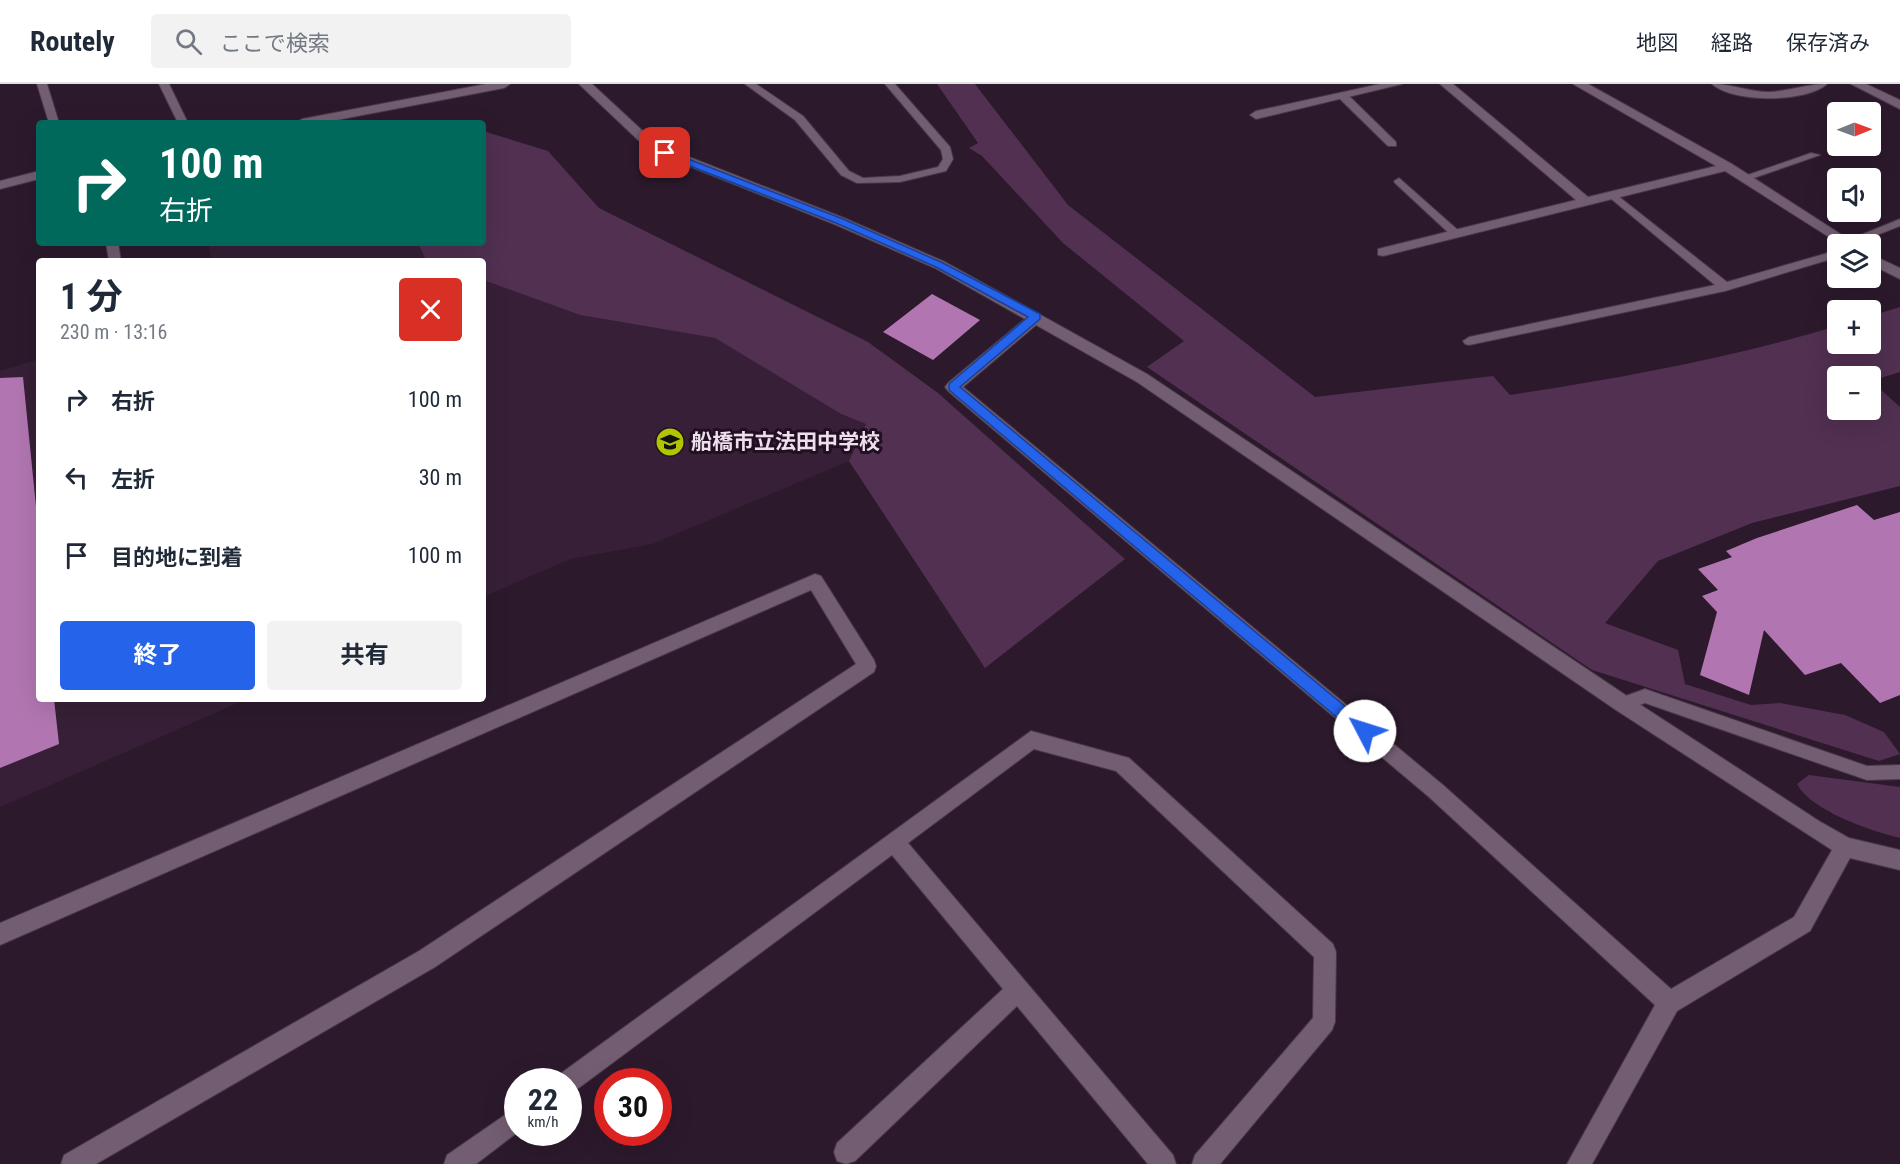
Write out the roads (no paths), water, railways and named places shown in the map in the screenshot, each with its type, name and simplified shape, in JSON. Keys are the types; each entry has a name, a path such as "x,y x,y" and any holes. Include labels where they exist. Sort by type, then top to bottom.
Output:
{"street":[{"path":"318,120 504,84"},
{"path":"585,84 642,137 665,153 839,221 940,265 1142,378 1623,704 1845,847 1900,860"},
{"path":"1256,115 1396,84"},
{"path":"1446,84 1586,202"},
{"path":"1580,84 1727,167 1832,234"},
{"path":"1718,84 1758,97 1781,96 1821,84"},
{"path":"1857,84 1900,105"},
{"path":"1383,252 1727,167"},
{"path":"0,185 36,176"},
{"path":"1881,264 1900,274"},
{"path":"1036,317 953,387 1436,791 1670,1003"},
{"path":"0,934 815,581 867,666 427,959 74,1164"},
{"path":"582,1072 1031,740 1122,765 1325,952 1324,1022 1204,1164"},
{"path":"894,841 1164,1164"},
{"path":"1579,1164 1670,1003 1802,924 1845,847"},
{"path":"846,1152 1018,990"},
{"path":"456,1164 504,1128"}],"lane":[{"path":"42,84 53,120"},
{"path":"164,84 182,120"},
{"path":"750,84 799,118 845,173 861,181 900,180 942,169 948,159 946,148 890,84"},
{"path":"1343,96 1392,144"},
{"path":"1744,178 1815,155"},
{"path":"1399,181 1456,234"},
{"path":"1614,195 1725,287"},
{"path":"1872,234 1900,222"},
{"path":"1469,341 1725,287 1827,256"},
{"path":"1623,704 1646,696 1867,773 1900,772"}],"place":[{"name":"船橋市立法田中学校","path":"670,442"}]}
